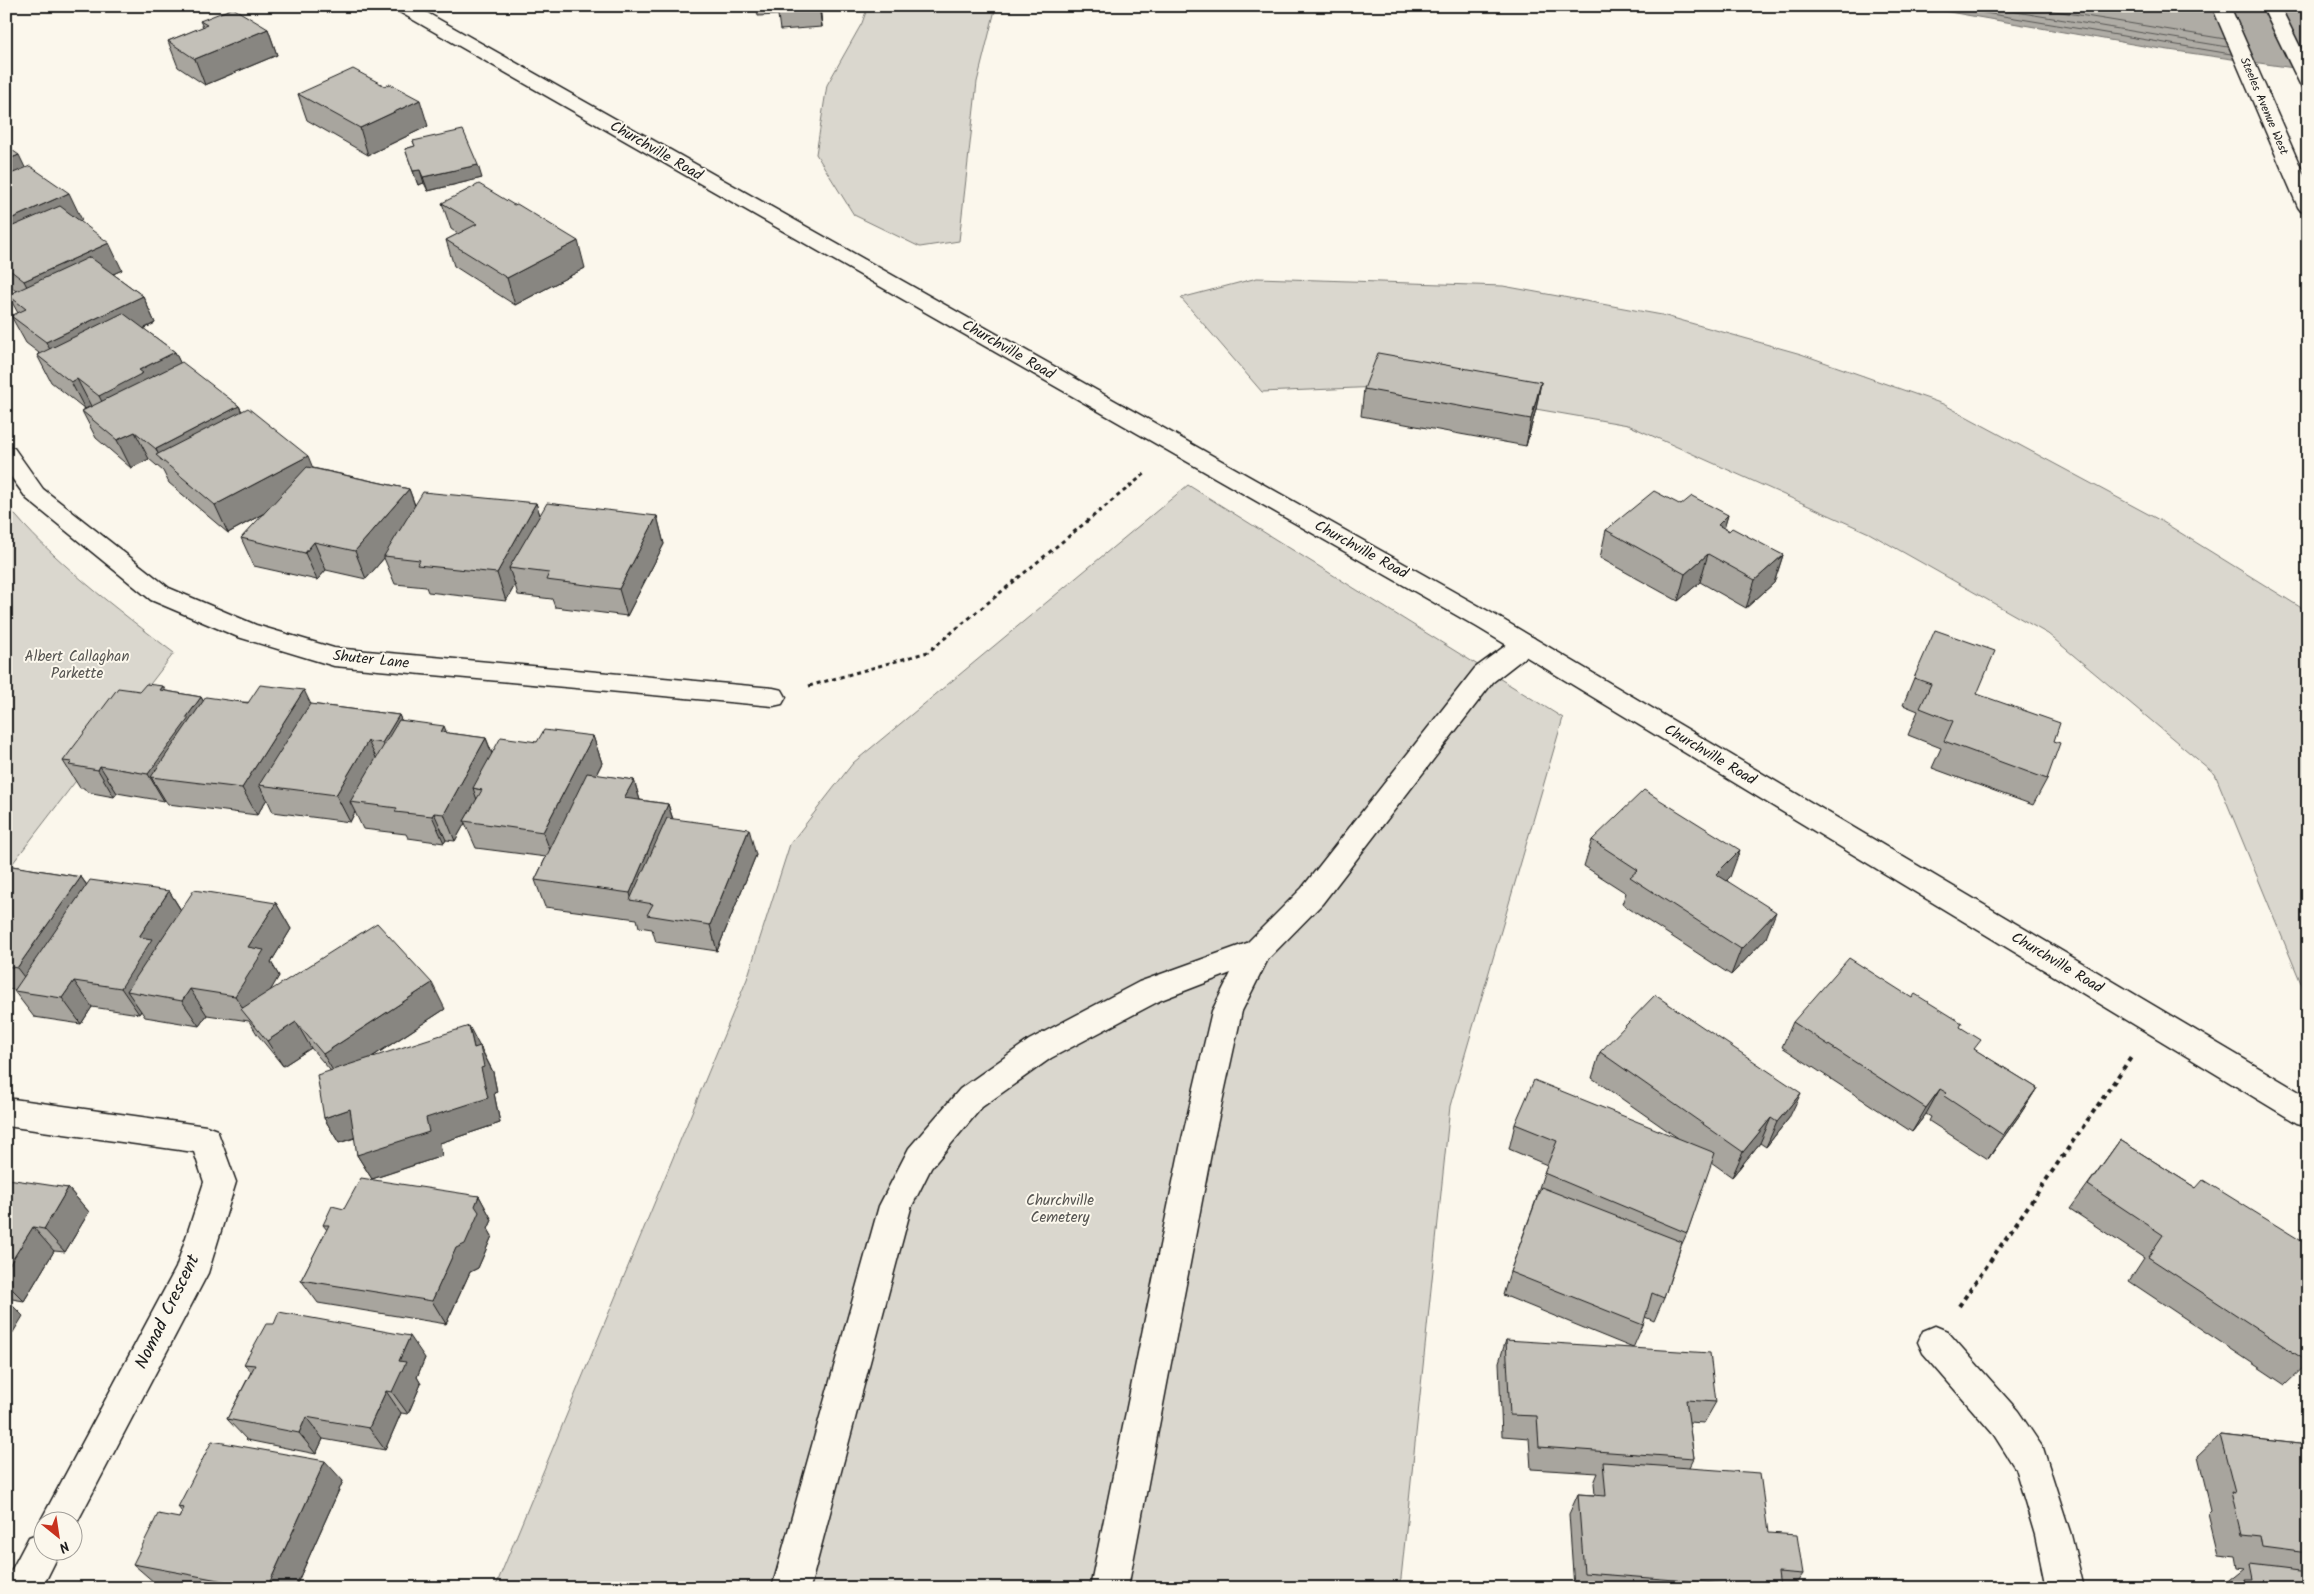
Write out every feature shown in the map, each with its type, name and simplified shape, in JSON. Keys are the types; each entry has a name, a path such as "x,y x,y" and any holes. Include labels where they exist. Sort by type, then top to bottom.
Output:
{"street":[{"name":"Churchville Road","path":"402,6 1525,644 2308,1113"},
{"name":"Steeles Avenue West","path":"2221,6 2308,206"},
{"path":"2271,6 2308,82"},
{"name":"Shuter Lane","path":"6,453 35,494 160,594 247,631 334,657 773,697"},
{"path":"1110,1588 1197,1143 1227,1011 1258,951 1312,896 1397,789 1438,731 1484,675 1525,644"},
{"path":"791,1588 806,1527 895,1206 920,1158 971,1098 1040,1048 1150,991 1258,951"},
{"name":"Nomad Crescent","path":"6,1112 206,1140 220,1182 191,1273 63,1512"},
{"path":"1935,1342 2006,1422 2030,1460 2053,1535 2065,1588"},
{"path":"22,1588 36,1562"}],"path":[{"path":"773,697 928,652 1178,447"},
{"path":"1935,1342 2156,1022"}],"green space":[{"path":"868,6 996,6 977,82 959,241 920,247 854,215 816,154 827,85 862,23"},
{"path":"1257,278 1503,286 1662,315 1801,354 1943,404 2163,522 2308,612 2308,1000 2215,774 2048,634 1869,533 1628,425 1403,386 1262,392 1181,298"},
{"name":"Churchville Cemetery","path":"1188,485 1563,718 1450,1106 1400,1588 495,1588 747,979 790,844 853,763"},
{"name":"Albert Callaghan Parkette","path":"6,504 64,564 174,653 6,872"}],"water":[{"path":"1915,6 2308,6 2308,70 2155,48"}],"building":[{"path":"233,8 268,29 195,59 168,41 207,25 200,21"},
{"path":"353,69 385,86 390,84 420,100 360,128 298,94"},
{"path":"463,130 478,165 423,177 420,170 413,171 405,149 415,146 413,141"},
{"path":"6,146 19,155 6,160"},
{"path":"30,166 69,193 6,221 6,176"},
{"path":"479,184 514,205 517,204 578,241 507,278 446,240 477,224 442,203"},
{"path":"60,206 109,243 24,281 6,267 6,229"},
{"path":"90,257 143,296 46,342 11,316 26,309 8,295"},
{"path":"123,313 175,352 139,370 143,373 99,396 77,379 71,382 37,355"},
{"path":"1378,353 1541,382 1531,419 1364,389"},
{"path":"182,362 239,406 156,449 135,432 117,440 82,411"},
{"path":"248,408 308,456 215,505 156,455"},
{"path":"307,467 409,489 355,551 314,542 305,553 241,538"},
{"path":"1654,491 1681,505 1692,496 1728,515 1718,525 1729,531 1732,528 1783,555 1755,580 1708,554 1685,574 1606,530"},
{"path":"423,492 536,503 497,573 417,565 420,560 384,556"},
{"path":"547,503 657,516 619,589 546,580 549,573 509,568"},
{"path":"1935,630 1995,651 1977,694 2060,723 2054,741 2060,743 2047,779 1944,741 1953,721 1920,708 1931,684 1914,678"},
{"path":"146,684 163,686 160,690 201,697 186,718 189,718 148,774 100,766 98,770 69,765 72,762 63,761 118,688 140,691"},
{"path":"260,685 304,690 242,788 151,777 206,697 248,703"},
{"path":"310,704 399,715 382,743 368,741 336,795 259,785"},
{"path":"399,720 444,726 441,732 486,738 444,814 434,813 432,816 395,812 397,808 350,802"},
{"path":"544,730 593,736 543,832 464,821 482,790 473,788 501,737 537,742"},
{"path":"587,773 634,780 624,798 668,804 630,893 535,880"},
{"path":"1644,790 1740,850 1716,874 1776,912 1741,949 1630,877 1638,870 1592,840"},
{"path":"667,818 749,829 710,925 647,915 653,904 630,900"},
{"path":"6,865 81,877 17,968 6,966"},
{"path":"90,880 169,891 139,937 152,939 121,988 74,981 62,998 14,991"},
{"path":"194,890 276,903 248,947 264,950 235,996 190,989 182,1001 127,991"},
{"path":"377,923 432,983 323,1054 296,1022 267,1041 241,1009"},
{"path":"1849,958 1912,998 1915,994 1962,1023 1960,1027 1981,1040 1974,1049 2037,1088 2003,1135 1944,1096 1947,1093 1940,1089 1926,1108 1793,1022"},
{"path":"1655,995 1801,1093 1777,1122 1771,1118 1743,1152 1600,1052"},
{"path":"469,1026 474,1048 480,1046 484,1067 481,1068 488,1098 426,1118 429,1132 357,1155 350,1109 324,1118 317,1075"},
{"path":"1534,1080 1715,1153 1687,1233 1544,1173 1557,1141 1515,1124"},
{"path":"2120,1140 2196,1188 2203,1180 2308,1245 2308,1362 2148,1257 2163,1235 2088,1185"},
{"path":"361,1178 479,1196 475,1206 479,1212 465,1244 456,1248 432,1301 301,1280 329,1225 323,1225 332,1206 344,1209"},
{"path":"8,1179 68,1188 44,1229 33,1227 6,1270 6,1182"},
{"path":"1541,1187 1682,1242 1664,1298 1652,1293 1643,1325 1510,1272"},
{"path":"279,1312 410,1336 399,1361 406,1362 392,1392 386,1391 369,1428 306,1417 299,1433 227,1419 255,1365 244,1364 266,1324 274,1324"},
{"path":"1506,1340 1710,1353 1716,1402 1686,1400 1694,1458 1539,1447 1537,1416 1510,1415"},
{"path":"2220,1435 2308,1445 2308,1553 2262,1547 2260,1536 2241,1534 2231,1492 2235,1493"},
{"path":"212,1441 325,1461 267,1588 133,1564 158,1514 179,1518 184,1508 178,1507"},
{"path":"1603,1462 1760,1473 1768,1533 1797,1535 1803,1574 1778,1572 1780,1588 1584,1573 1578,1494 1606,1496"},
{"path":"2250,1564 2308,1571 2308,1588 2247,1588 2244,1579 2253,1579"}]}
